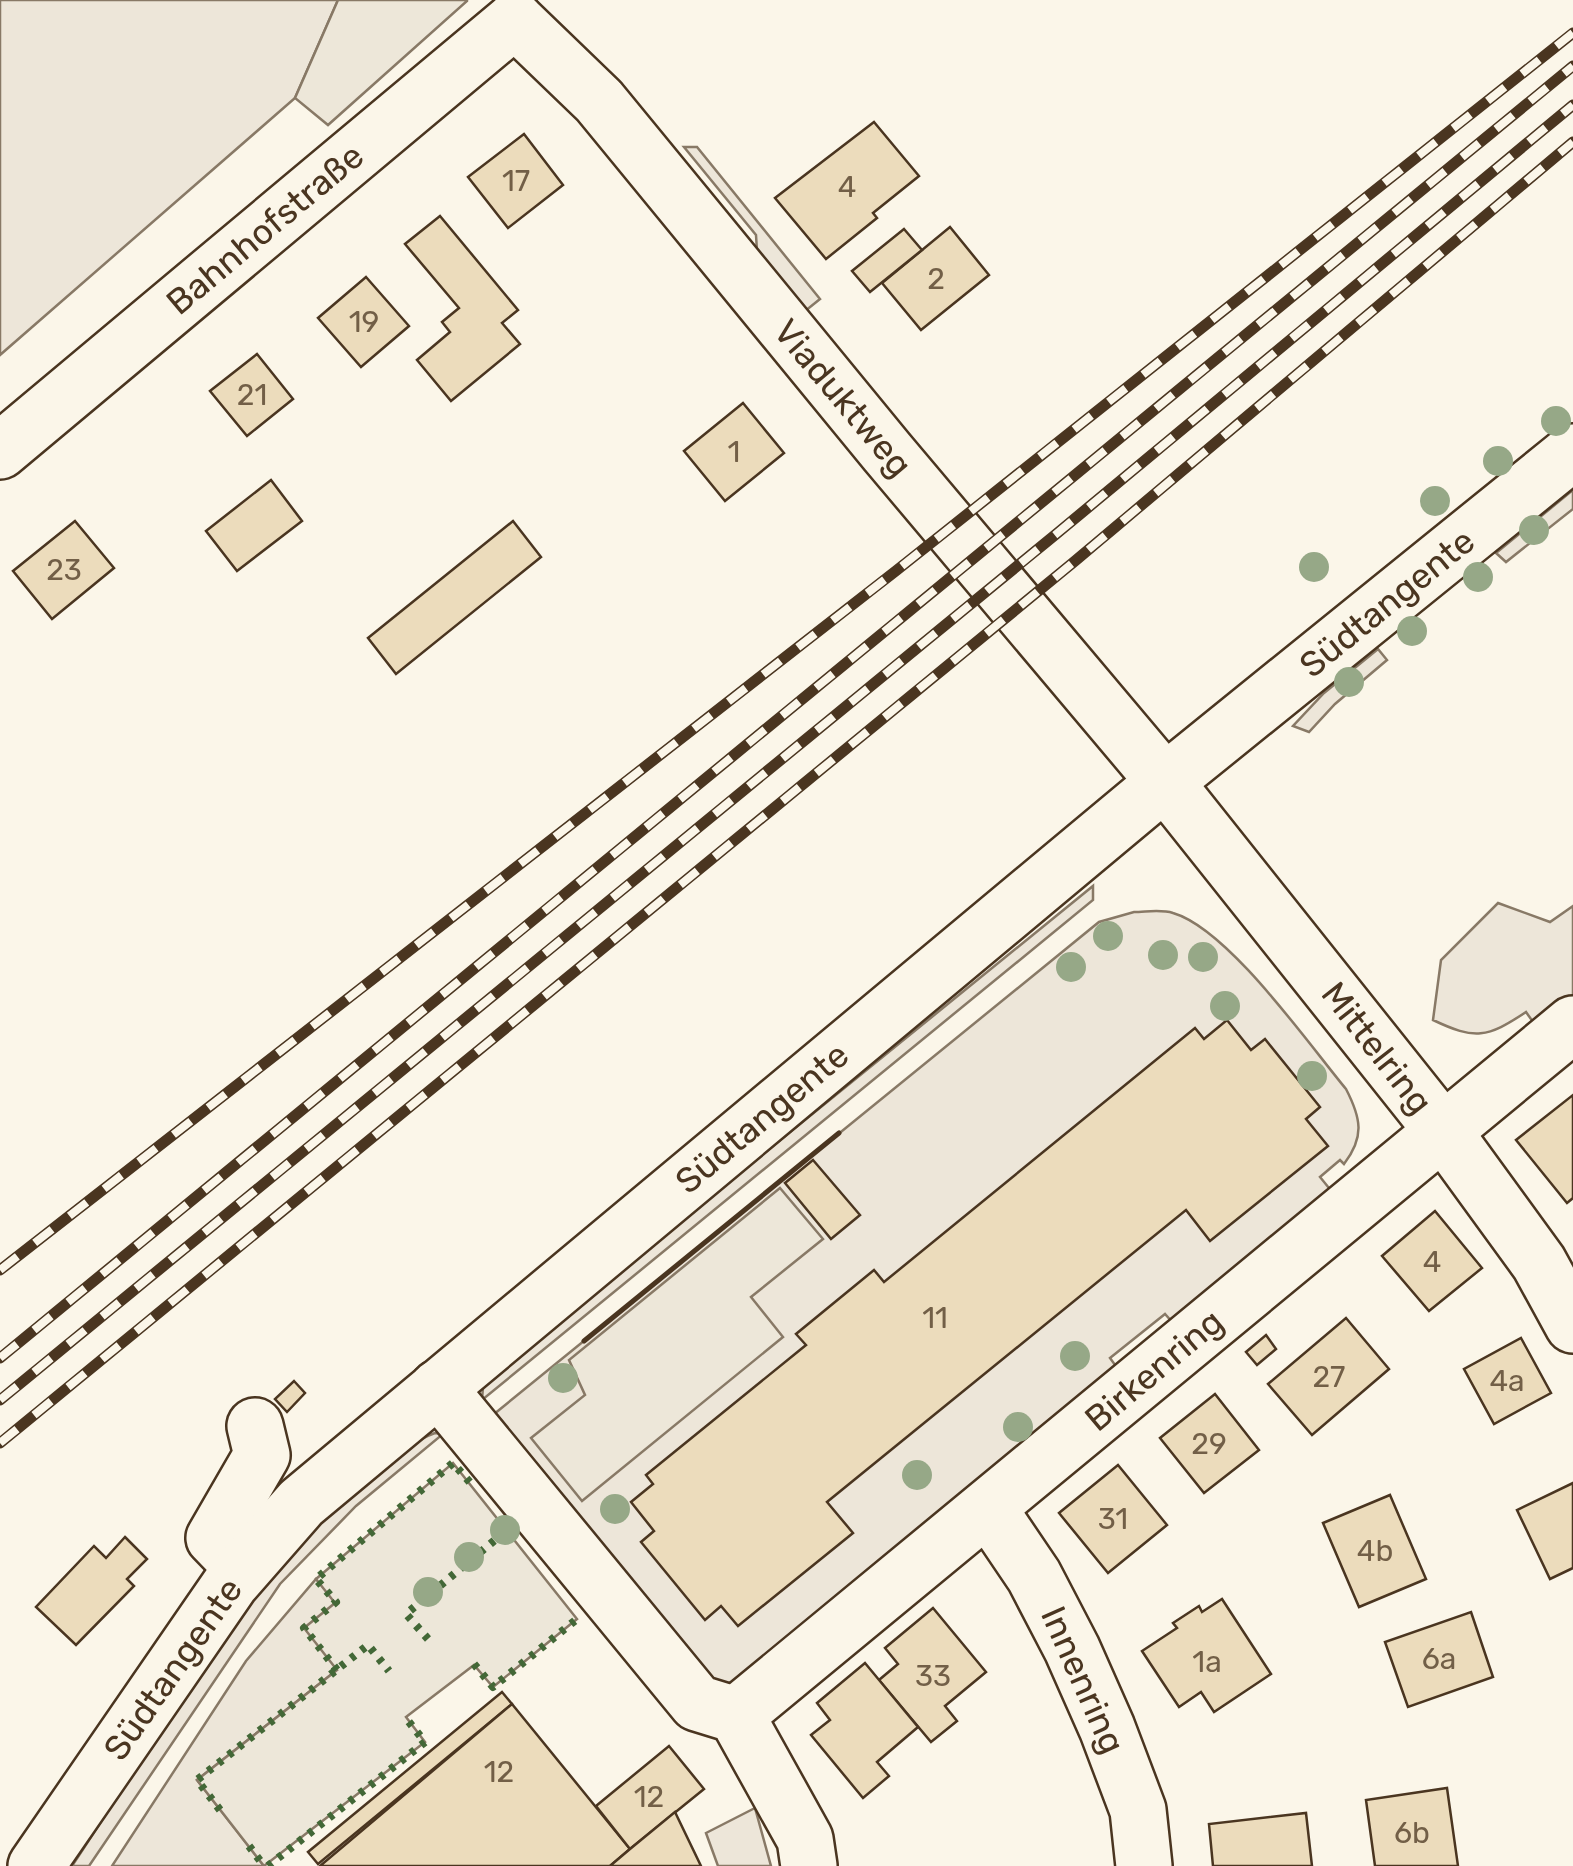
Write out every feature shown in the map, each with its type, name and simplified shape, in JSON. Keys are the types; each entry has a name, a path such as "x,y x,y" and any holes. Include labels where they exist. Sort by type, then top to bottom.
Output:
{"street":[{"name":"Bahnhofstraße","path":"0,451 513,10"},
{"name":"Viaduktweg","path":"513,10 599,102 1165,782"},
{"name":"Südtangente","path":"36,1866 243,1568 301,1503 1165,782 1573,452"},
{"name":"Mittelring","path":"1165,782 1443,1131 1538,1263 1573,1324"},
{"name":"Birkenring","path":"736,1716 1573,1024"},
{"path":"438,1388 697,1704 736,1716 805,1839 809,1866"},
{"path":"243,1568 214,1538 262,1455 254,1426"},
{"name":"Innenring","path":"988,1508 1034,1576 1072,1648 1107,1728 1138,1810 1144,1866"}],"shaded area":[{"path":"0,0 338,0 295,98 0,355"},
{"path":"338,0 467,1 328,125 295,98"},
{"path":"684,147 697,147 820,299 799,316 757,251 756,235"},
{"path":"1573,490 1573,509 1506,562 1496,553"},
{"path":"1378,649 1387,660 1309,732 1293,726 1324,693"},
{"path":"1093,886 1093,900 482,1400 483,1387 495,1372"},
{"path":"1498,903 1550,922 1573,906 1573,1000 1538,1029 1526,1012 1501,1027 1481,1033 1460,1031 1433,1020 1441,960"},
{"path":"1134,912 1173,913 1195,923 1218,941 1266,989 1346,1089 1355,1109 1358,1136 1344,1164 1340,1160 1320,1177 1333,1193 1174,1324 1165,1314 1110,1358 1118,1369 724,1691 704,1684 488,1419 1099,922"},
{"path":"780,1188 823,1239 751,1297 783,1337 582,1501 531,1438 585,1395 569,1360"},
{"path":"435,1433 443,1434 356,1506 280,1584 89,1866 72,1866 208,1659 284,1562 388,1463"},
{"path":"453,1463 577,1619 493,1687 474,1665 406,1717 425,1742 264,1866 197,1780 337,1670 304,1628 335,1603 316,1579"},
{"path":"316,1579 336,1602 337,1670 197,1780 264,1866 112,1866 246,1661"},
{"path":"755,1808 771,1866 718,1866 706,1833"}],"building":[{"path":"874,122 919,176 873,213 877,218 826,259 775,198"},
{"path":"524,134 563,185 508,228 468,177"},
{"path":"440,216 518,310 502,323 520,344 451,401 417,360 450,332 442,322 459,308 405,244"},
{"path":"950,227 989,275 921,330 882,283"},
{"path":"904,229 922,250 870,292 852,271"},
{"path":"366,277 409,326 361,367 318,318"},
{"path":"257,354 293,399 247,436 210,391"},
{"path":"743,403 784,453 725,501 684,451"},
{"path":"271,480 302,521 237,571 206,531"},
{"path":"75,521 114,568 52,619 13,571"},
{"path":"513,521 541,557 396,674 368,638"},
{"path":"1227,1020 1251,1050 1265,1039 1320,1107 1306,1119 1328,1146 1210,1241 1186,1210 827,1502 853,1533 738,1626 721,1606 705,1620 641,1542 654,1531 631,1502 653,1484 646,1475 806,1345 796,1334 874,1270 884,1282 1195,1028 1204,1039"},
{"path":"1573,1095 1573,1198 1567,1203 1516,1140"},
{"path":"813,1160 860,1215 831,1239 785,1183"},
{"path":"1435,1211 1482,1268 1429,1311 1382,1256"},
{"path":"1346,1318 1389,1369 1312,1435 1268,1384"},
{"path":"1266,1335 1276,1349 1257,1365 1246,1352"},
{"path":"1521,1338 1551,1393 1494,1424 1464,1369"},
{"path":"294,1381 305,1393 287,1412 275,1399"},
{"path":"1215,1394 1259,1450 1204,1493 1160,1438"},
{"path":"1118,1465 1167,1525 1108,1573 1059,1513"},
{"path":"1573,1483 1573,1568 1550,1579 1517,1510"},
{"path":"1390,1495 1426,1579 1359,1607 1323,1523"},
{"path":"125,1537 147,1559 127,1579 134,1586 76,1645 36,1607 94,1546 106,1558"},
{"path":"1222,1599 1271,1674 1214,1712 1201,1692 1179,1707 1142,1651 1177,1628 1173,1623 1199,1606 1202,1612"},
{"path":"933,1608 986,1672 945,1706 957,1721 931,1742 879,1680 898,1664 885,1648"},
{"path":"1471,1612 1493,1677 1408,1707 1385,1642"},
{"path":"865,1663 918,1727 877,1762 889,1776 863,1798 811,1735 830,1720 817,1703"},
{"path":"502,1692 512,1704 318,1864 308,1852"},
{"path":"512,1704 630,1849 610,1866 320,1866"},
{"path":"669,1746 704,1789 630,1849 596,1806"},
{"path":"1447,1788 1458,1866 1375,1866 1366,1800"},
{"path":"675,1812 701,1866 610,1866 630,1849"},
{"path":"1306,1813 1312,1866 1213,1866 1209,1824"}],"railway":[{"path":"0,1270 897,570 1573,33"},
{"path":"0,1358 1573,66"},
{"path":"0,1400 1573,105"},
{"path":"0,1443 1075,561 1573,142"}],"hedge":[{"path":"337,1670 304,1628 336,1602 316,1579 453,1463 474,1487"},
{"path":"428,1639 406,1614 507,1530"},
{"path":"474,1664 493,1687 577,1619"},
{"path":"220,1810 197,1780 368,1645 389,1671"},
{"path":"268,1866 425,1742 405,1717"},
{"path":"249,1846 264,1866"}],"wall":[{"path":"584,1341 839,1133"}]}
